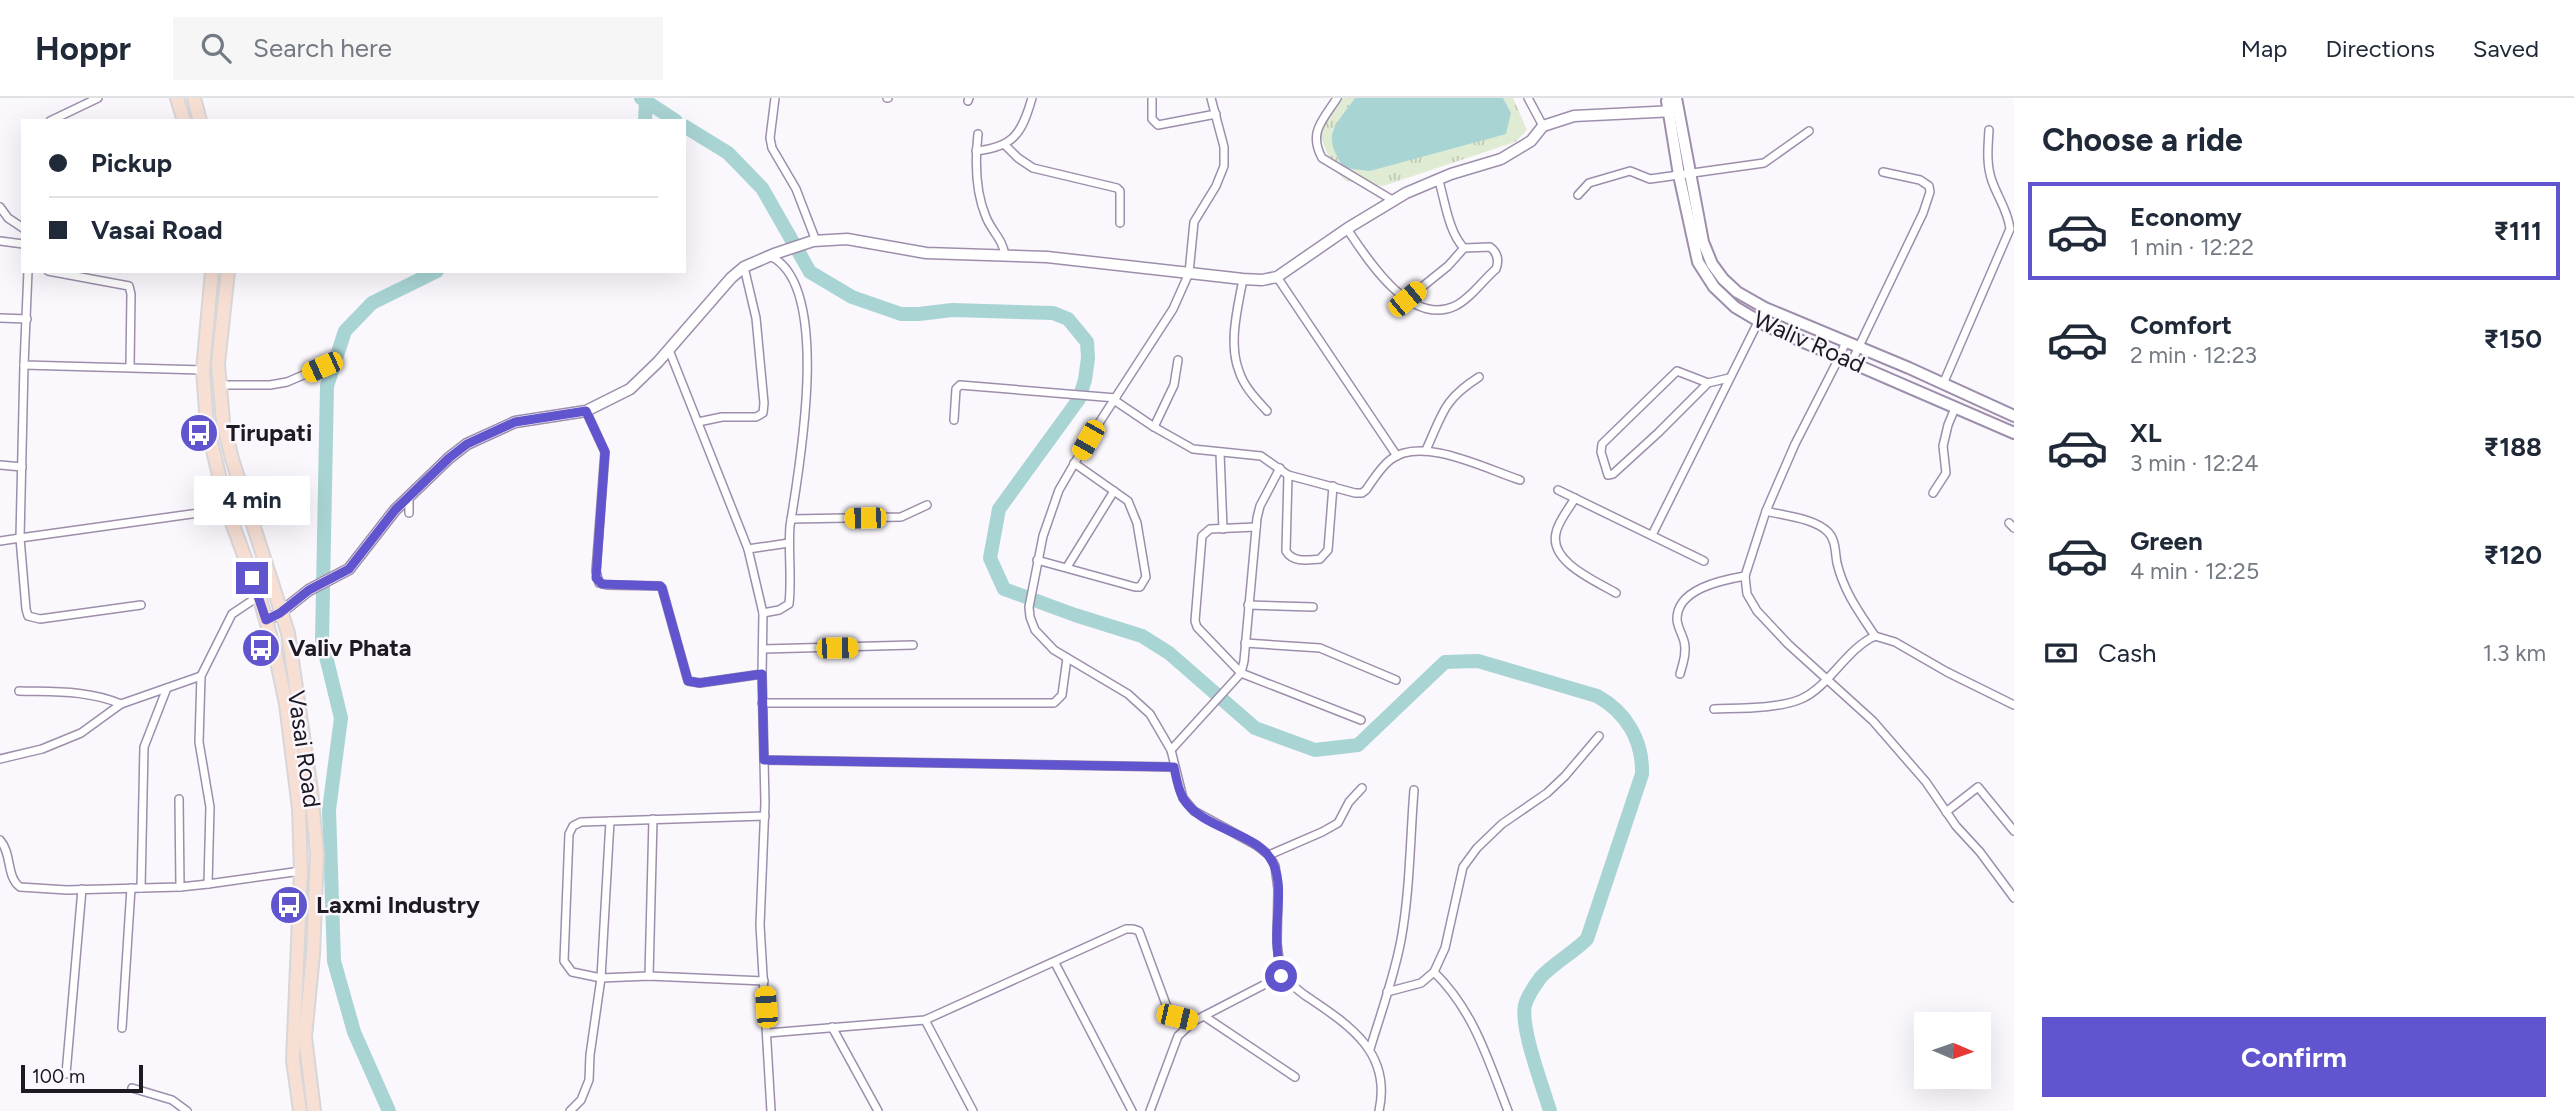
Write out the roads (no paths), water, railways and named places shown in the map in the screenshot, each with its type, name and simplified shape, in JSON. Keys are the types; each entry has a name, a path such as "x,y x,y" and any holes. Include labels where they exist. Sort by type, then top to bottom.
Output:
{"main road":[{"path":"177,98 183,119"},
{"path":"194,98 199,119"},
{"name":"Waliv Road","path":"1669,98 1674,111 1698,262 1714,286 1735,307 1758,321 2014,433"},
{"name":"Waliv Road","path":"1674,111 1676,98"},
{"name":"Waliv Road","path":"1684,173 1703,242 1712,264 1737,292 1765,308 1858,346 2014,416"},
{"name":"Vasai Road","path":"212,273 203,369 207,425 227,509 266,620 286,704 299,808 301,871 293,1060 300,1111"},
{"name":"Vasai Road","path":"228,273 220,334 219,386 223,422 232,459 288,632 311,790 317,854 313,954 305,1037 314,1111"}],"street":[{"path":"54,119 98,98"},
{"path":"775,98 770,138 772,148 792,181 815,241"},
{"path":"976,151 995,149 1016,137 1032,98"},
{"path":"1152,98 1152,119 1158,125 1216,114"},
{"path":"1211,98 1224,147 1224,166 1216,186 1194,222 1189,273 1173,309 1059,490 1037,560 1028,607 1035,630 1054,650 1128,694 1150,714 1171,750 1183,798 1194,811 1269,855 1275,866 1278,889 1277,943 1281,976 1343,1021 1370,1049 1380,1076 1379,1111"},
{"path":"1337,98 1316,131 1316,146 1322,158 1394,201"},
{"path":"1528,98 1543,126"},
{"path":"266,620 280,613 309,590 349,569 380,527 409,496 449,458 486,433 515,422 586,411 630,388 669,350 722,287 744,267 771,255 815,241 848,239 926,253 1047,257 1262,280 1278,277 1347,229 1406,193 1451,174 1501,159 1531,141 1543,126 1574,116 1674,111"},
{"path":"1942,384 2010,229 2008,213 1992,182 1988,166 1989,130"},
{"path":"1578,195 1589,183 1630,170 1650,179 1764,163 1809,131"},
{"path":"978,134 976,151 981,203 987,220 1004,244 1005,257"},
{"path":"1005,145 1018,158 1033,167 1118,188 1120,223"},
{"path":"1852,361 1923,213 1930,192 1929,186 1920,180 1883,172"},
{"path":"1439,181 1455,235 1464,248"},
{"path":"0,207 8,218 21,227"},
{"path":"1347,229 1381,274 1407,299 1425,310 1453,307 1496,269 1497,256 1490,247 1464,248 1407,299"},
{"path":"0,241 21,244"},
{"path":"763,613 779,610 789,604 792,583 789,543 791,519 807,406 803,311 792,277 782,261 771,255"},
{"path":"698,422 722,417 756,417 763,413 756,318 744,267"},
{"path":"27,273 20,538 28,616 40,619 141,605"},
{"path":"59,273 129,286 130,366"},
{"path":"1278,277 1397,456"},
{"path":"1243,279 1236,324 1238,370 1248,388 1267,411"},
{"path":"1652,535 1765,308"},
{"path":"0,318 27,319"},
{"path":"1846,341 1794,444 1766,511 1745,576 1747,594 1757,611 1873,721 1926,782 1946,812 2014,898"},
{"path":"669,350 748,549 763,613 765,816 760,925 771,1111"},
{"path":"1154,427 1174,385 1178,360"},
{"path":"24,365 203,369"},
{"path":"219,386 287,382 322,367"},
{"path":"1708,383 1676,371 1602,444 1601,452 1608,475 1613,474 1658,433 1708,383 1729,378"},
{"path":"1426,450 1439,416 1448,402 1458,390 1479,377"},
{"path":"954,419 957,389 960,385 1115,399 1154,427 1193,449 1220,453 1250,453 1261,456 1288,475 1362,494 1389,460 1426,450 1520,480"},
{"path":"1933,494 1946,473 1943,446 1955,408"},
{"path":"586,411 605,452 596,571 598,583 662,588 688,681 699,683 762,674"},
{"path":"1220,453 1223,528"},
{"path":"1037,560 1135,587 1140,587 1146,578 1134,511 1128,500 1074,463"},
{"path":"0,466 22,467"},
{"path":"1171,750 1241,673 1255,527 1260,506 1280,468"},
{"path":"1288,475 1286,551 1289,557 1295,560 1320,559 1328,550 1333,486"},
{"path":"1558,489 1704,561"},
{"path":"1067,567 1114,491"},
{"path":"409,496 409,513"},
{"path":"1575,498 1556,533 1556,545 1568,565 1616,593"},
{"path":"791,519 901,517 927,505"},
{"path":"0,541 227,509"},
{"path":"1766,511 1820,526 1830,534 1835,544 1841,580 1849,598 1875,636 1895,642 1947,672 2014,705"},
{"path":"1255,527 1210,529 1202,537 1195,621 1203,635 1241,673 1361,720"},
{"path":"748,549 789,543"},
{"path":"1680,674 1685,653 1677,619 1685,600 1707,586 1745,576"},
{"path":"208,884 210,807 199,742 201,676 232,614 259,596"},
{"path":"1248,605 1313,607"},
{"path":"1714,709 1802,699 1859,647 1875,636"},
{"path":"1245,643 1320,648 1396,680"},
{"path":"763,649 913,645"},
{"path":"762,703 1054,703 1062,695 1067,657"},
{"path":"0,760 42,749 81,733 121,704 201,676"},
{"path":"141,888 144,747 167,688"},
{"path":"19,691 88,693 101,695 121,704"},
{"path":"1387,992 1421,983 1434,972 1445,948 1463,867 1477,848 1502,824 1547,793 1565,776 1599,736"},
{"path":"764,760 1174,767"},
{"path":"1269,855 1338,823 1349,802 1362,788"},
{"path":"1946,812 1978,788 2014,831"},
{"path":"1370,1049 1395,964 1405,916 1414,790"},
{"path":"179,799 180,887"},
{"path":"764,981 649,976 601,978 572,972 564,961 569,834 573,826 580,822 765,816"},
{"path":"649,976 653,819"},
{"path":"570,1111 581,1100 589,1080 601,978 610,821"},
{"path":"0,840 5,846 12,877 20,887 180,887 301,871"},
{"path":"122,1028 131,888"},
{"path":"66,1074 82,889"},
{"path":"768,1032 925,1020 1126,929 1133,929 1141,936 1167,1007 1177,1017 1195,1021"},
{"path":"1055,963 1131,1110"},
{"path":"1434,972 1453,990 1463,1006 1478,1035 1508,1111"},
{"path":"1150,1111 1178,1036 1195,1021 1281,976"},
{"path":"1204,1017 1295,1077"},
{"path":"925,1020 973,1111"},
{"path":"832,1027 878,1111"},
{"path":"132,1088 172,1100 187,1111"}],"water":[{"path":"1355,98 1503,98 1511,113 1506,134 1370,171 1344,168 1333,147 1332,138 1336,124"}],"waterway":[{"path":"641,98 673,119"},
{"path":"645,119 646,102"},
{"path":"686,127 728,153 762,188 810,272 852,297 901,314 952,310 1053,313 1068,319 1087,342 1085,380 1079,399 999,509 990,558 1004,589 1142,636 1169,653 1255,728 1315,750 1358,745 1445,662 1478,661 1597,696 1624,719 1636,739 1642,774 1587,939 1541,977 1525,1005 1529,1042 1550,1111"},
{"path":"389,1111 354,1032 334,961 329,810 341,718 322,640 327,386 345,331 372,303 433,273"}],"place":[{"name":"Tirupati","path":"199,433"},
{"name":"Valiv Phata","path":"261,648"},
{"name":"Laxmi Industry","path":"289,905"}]}
